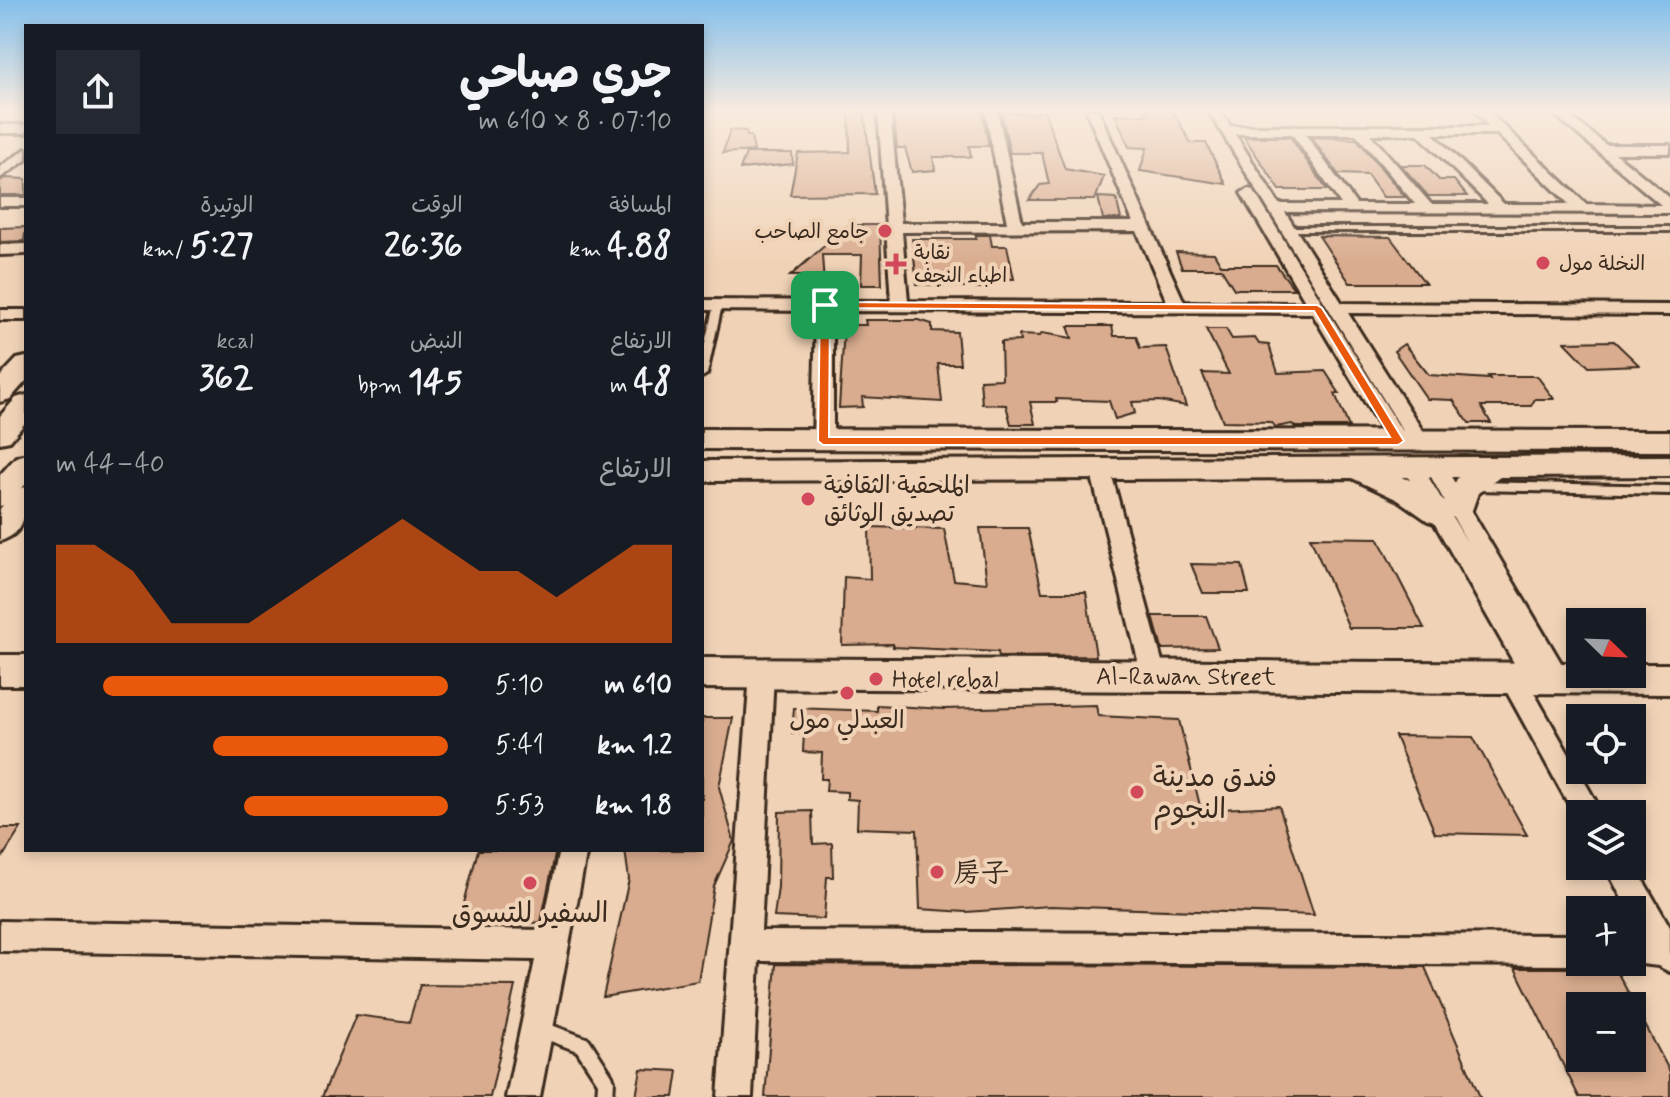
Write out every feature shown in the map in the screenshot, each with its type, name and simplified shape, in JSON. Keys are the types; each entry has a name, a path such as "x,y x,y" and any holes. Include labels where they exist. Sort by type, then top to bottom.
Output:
{"main road":[{"path":"0,393 24,367"},
{"path":"0,434 24,406"},
{"path":"704,439 1231,456 1417,454 1670,441"},
{"path":"1338,469 1417,454 1498,467 1670,466"},
{"path":"704,471 1100,469 1231,456 1338,469 1455,502 1484,471 1498,467"},
{"path":"0,495 24,466"},
{"path":"0,495 24,482"},
{"path":"0,530 24,500"},
{"path":"0,670 24,670"},
{"name":"Al-Rawan Street","path":"704,673 1670,679"}],"street":[{"path":"0,174 16,161"},
{"path":"888,161 900,305"},
{"path":"1002,161 1016,228"},
{"path":"1115,161 1177,306"},
{"path":"1229,161 1317,308 1417,454 1455,502 1535,678 1583,800"},
{"path":"1246,161 1338,308 1417,454"},
{"path":"1318,161 1352,209"},
{"path":"1386,161 1427,209"},
{"path":"1453,161 1501,209"},
{"path":"1533,161 1582,209"},
{"path":"1616,161 1670,207"},
{"path":"0,202 24,202"},
{"path":"1282,218 1352,209 1670,207"},
{"path":"1282,218 1670,219"},
{"path":"894,228 1143,226"},
{"path":"0,250 24,249"},
{"path":"1284,254 1305,253"},
{"path":"710,305 1317,308"},
{"path":"823,441 825,305"},
{"path":"1338,308 1670,310"},
{"path":"0,315 24,315"},
{"path":"1100,469 1154,676"},
{"path":"735,1097 762,674"},
{"path":"523,1097 573,852"},
{"path":"1627,880 1669,953"},
{"path":"0,936 554,945"},
{"path":"745,946 1566,950"},
{"path":"1646,951 1669,953"}],"lane":[{"path":"1282,218 1670,229"},
{"path":"704,357 710,305"},
{"path":"1455,502 1670,490"},
{"path":"537,1027 583,1045 606,1081 605,1097"}],"building":[{"path":"743,161 793,161 793,164 740,169"},
{"path":"796,161 871,161 875,194 790,195"},
{"path":"909,161 934,161 935,170 912,172"},
{"path":"1044,161 1062,161 1065,169 1104,176 1095,200 1029,200 1040,185 1049,184"},
{"path":"1143,161 1215,161 1226,184 1140,171"},
{"path":"1260,161 1307,161 1327,190 1280,190"},
{"path":"1329,161 1375,161 1405,197 1383,197 1367,175 1338,174"},
{"path":"1401,165 1425,165 1439,180 1454,180 1467,196 1428,196"},
{"path":"5,178 24,179 24,195 0,195 0,181"},
{"path":"1098,197 1116,198 1121,219 1103,219"},
{"path":"880,225 882,285 861,285 862,255 822,255 824,284 804,285 803,276 790,276 846,227"},
{"path":"24,227 24,241 0,242 0,228"},
{"path":"976,235 990,235 992,246 1007,246 1014,279 981,278 982,288 917,284 912,239 976,239"},
{"path":"1319,236 1390,237 1425,283 1350,283"},
{"path":"1176,252 1214,253 1221,265 1276,265 1294,289 1234,289 1221,268 1182,268"},
{"path":"865,320 919,320 932,324 932,331 957,332 960,364 938,364 942,402 862,397 863,407 839,408 844,329 851,329 851,325 866,325"},
{"path":"1068,326 1112,326 1114,336 1136,336 1140,348 1166,347 1186,406 1159,401 1132,402 1135,413 1115,419 1109,401 1056,399 1057,402 1030,402 1035,424 1011,424 1006,405 982,404 980,380 1002,379 1001,342 1020,341 1019,335 1040,336 1042,333 1072,338"},
{"path":"1206,329 1226,329 1232,339 1255,338 1259,344 1269,345 1278,373 1325,371 1340,394 1335,394 1349,427 1295,427 1292,424 1276,427 1270,422 1223,421 1202,373 1229,374"},
{"path":"1614,341 1639,365 1589,367 1565,342"},
{"path":"1404,344 1429,375 1490,379 1488,376 1537,376 1554,399 1535,399 1531,406 1481,406 1491,423 1469,423 1453,400 1427,399 1394,351"},
{"path":"869,527 944,529 954,580 987,583 980,528 1028,528 1042,592 1086,592 1096,656 999,657 998,652 893,647 893,644 842,645 844,577 870,579"},
{"path":"1310,537 1378,538 1424,628 1349,628"},
{"path":"1191,564 1242,565 1249,593 1203,593"},
{"path":"1153,616 1206,616 1218,648 1162,649"},
{"path":"877,705 944,709 1096,705 1098,716 1179,720 1201,810 1279,806 1314,915 1050,906 966,912 920,909 917,830 857,828 858,800 847,799 847,792 826,791 827,779 821,779 822,753 803,752 804,733 792,733 794,708 877,711"},
{"path":"704,718 733,718 719,787 734,841 714,886 698,981 603,997 629,879 625,852 704,852"},
{"path":"1395,736 1473,737 1527,835 1435,833"},
{"path":"812,811 813,844 832,843 833,877 827,877 824,919 774,917 778,887 779,812"},
{"path":"0,828 21,828 0,861"},
{"path":"477,852 556,852 541,922 458,926"},
{"path":"776,964 1425,967 1480,1097 765,1097"},
{"path":"1515,968 1566,968 1566,976 1619,976 1628,992 1566,992 1566,1071"},
{"path":"420,985 515,986 490,1097 322,1097 356,1015 409,1022"},
{"path":"1646,1026 1670,1072 1670,1097 1579,1097 1567,1072 1646,1072"},
{"path":"641,1069 678,1071 674,1097 636,1097"}],"place":[{"name":"جامع الصاحب","path":"885,231"},
{"name":"النخلة مول","path":"1543,263"},
{"name":"نقابة اطباء النجف","path":"896,264"},
{"name":"الملحقية الثقافية تصديق الوثائق","path":"808,499"},
{"name":"Hotel rebal","path":"876,679"},
{"name":"العبدلي مول","path":"847,693"},
{"name":"فندق مدينة النجوم","path":"1137,792"},
{"name":"房子","path":"937,872"},
{"name":"السفير للتسوق","path":"530,883"}],"route":[{"path":"825,305 1317,308 1398,441 823,441 825,305"}]}
